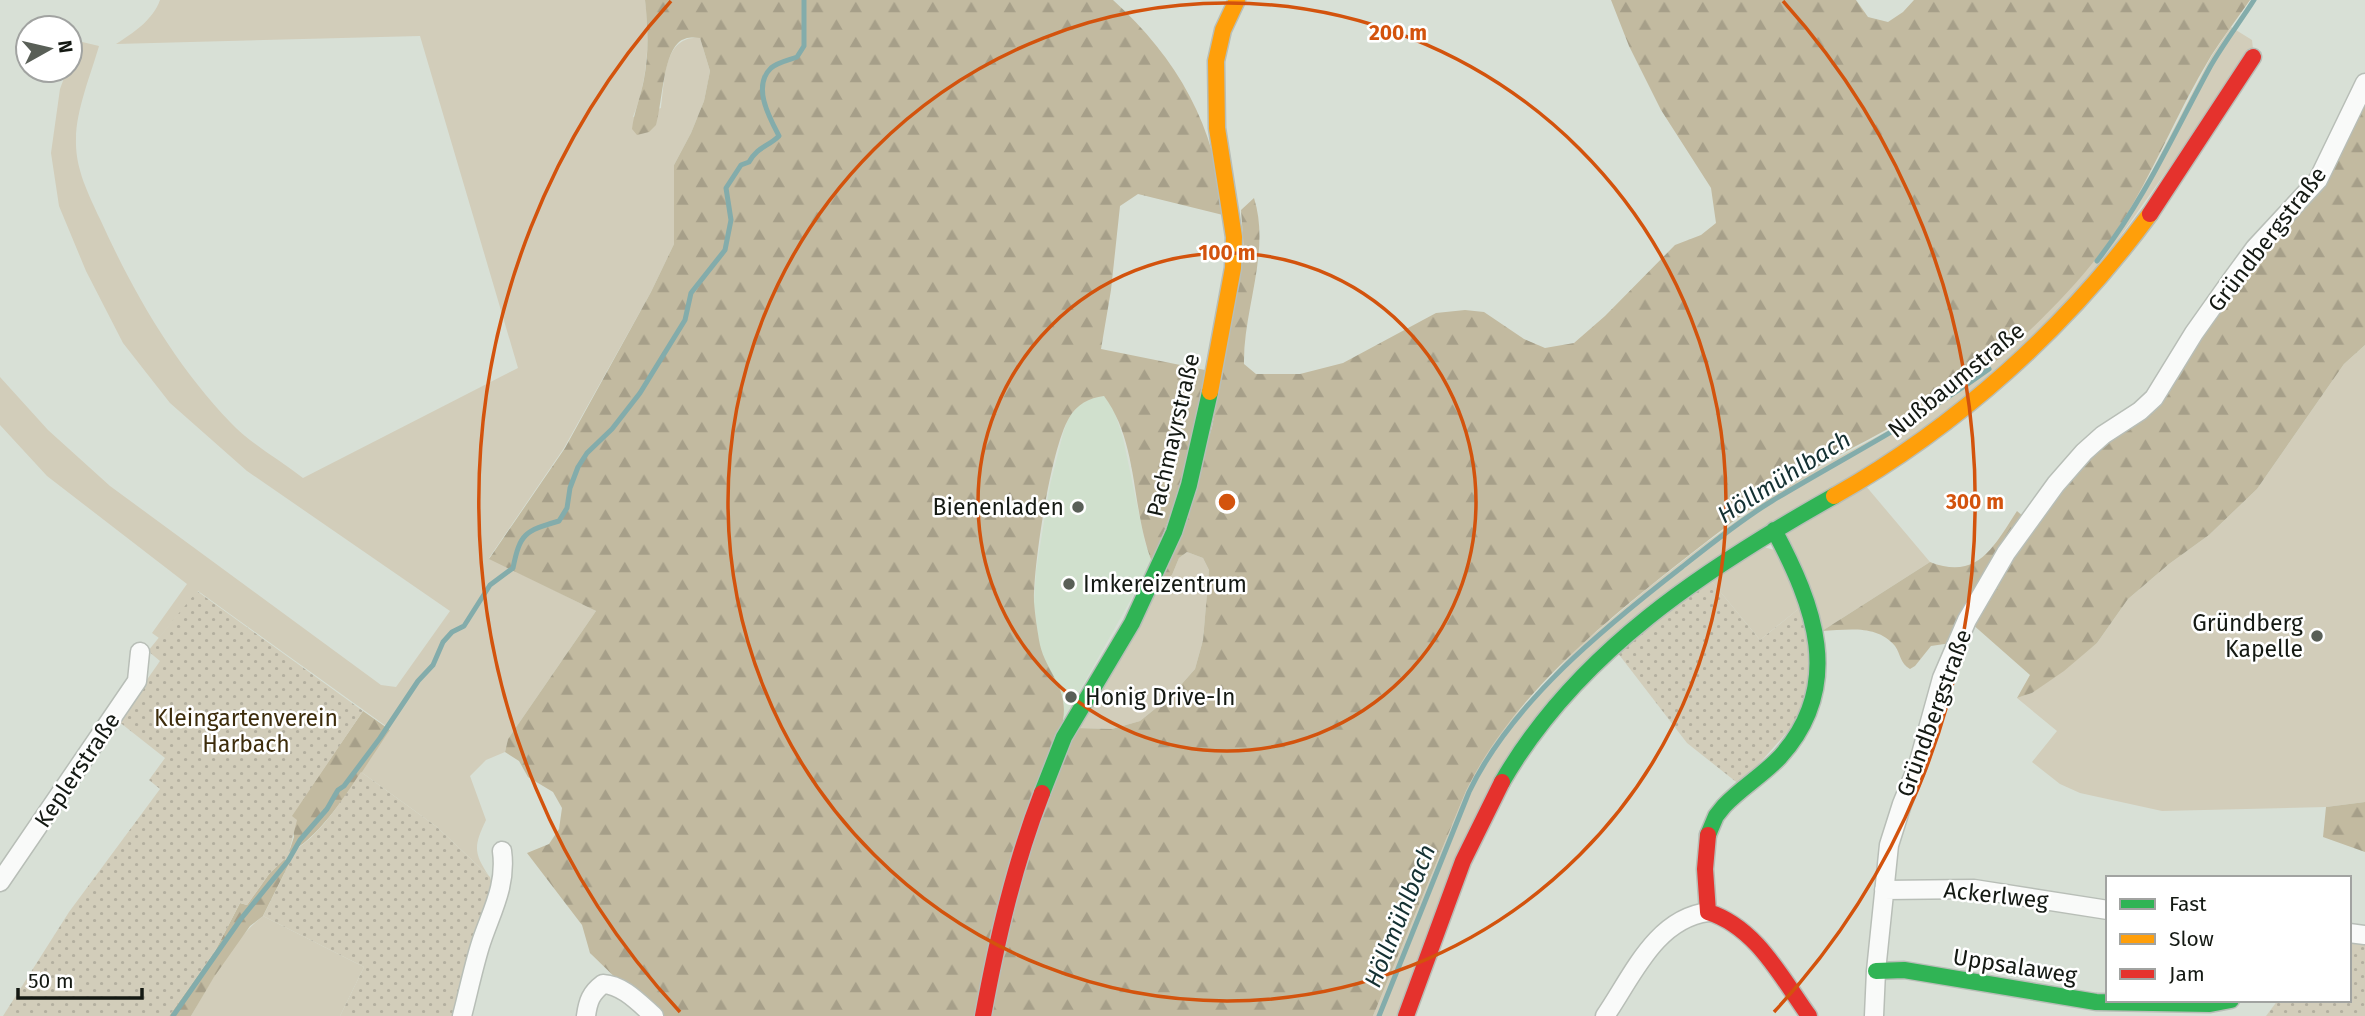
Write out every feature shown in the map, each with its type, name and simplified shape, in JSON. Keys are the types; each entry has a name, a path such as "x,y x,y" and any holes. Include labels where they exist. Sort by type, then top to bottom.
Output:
{"street":[{"name":"Pachmayrstraße","path":"983,1016 990,972 1013,881 1038,803 1064,737 1132,623 1147,592 1174,532 1189,485 1233,268 1233,226 1219,144 1215,99 1216,61 1223,30 1237,0"},
{"name":"Nußbaumstraße","path":"1406,1016 1453,887 1479,825 1507,773 1531,738 1586,674 1648,617 1699,578 1773,530 1912,448 1991,384 2074,308 2136,233 2253,57"},
{"name":"Gründbergstraße","path":"1874,1016 1884,890 1894,827 1919,765 1941,678 1966,621 2029,520 2056,484 2094,444 2154,398 2194,333 2255,248 2318,180 2365,83"},
{"path":"1708,912 1706,854 1712,825 1728,803 1788,747 1805,720 1815,689 1819,653 1811,615 1801,585 1773,530"},
{"name":"Keplerstraße","path":"0,883 5,863 137,681 140,652"},
{"path":"462,1016 480,945 502,887 505,869 502,851"},
{"name":"Ackerlweg","path":"1884,890 1974,889 2106,910"},
{"path":"1605,1016 1661,936 1678,923 1708,912 1724,918 1746,933 1809,1016"},
{"name":"Uppsalaweg","path":"1876,971 1904,970 2096,1002 2220,1002"},
{"path":"586,1016 588,1001 594,990 603,984 612,984 654,1016"}],"shaded area":[{"path":"1104,396 1114,410 1123,438 1145,542 1152,562 1063,720 1039,643 1034,604 1036,571 1050,485 1069,417 1080,404"}],"green space":[{"path":"160,0 645,0 646,59 642,89 633,117 661,108 665,73 672,52 688,39 700,38 710,71 704,101 674,165 674,244 651,292 564,448 489,558 596,611 508,739 505,752 486,760 470,776 486,820 477,849 480,861 489,876 437,827 361,772 390,729 198,591 159,638 152,633 187,584 47,476 0,425 0,377 48,430 110,486 381,685 396,687 450,611 247,471 170,403 123,343 86,271 59,206 51,153 62,84 84,84 84,42 99,46 84,92 77,128 76,150 91,200 141,300 192,377 247,438 303,478 518,368 420,36 116,44 136,31"},
{"path":"645,0 1113,0 1136,22 1174,70 1190,96 1212,152 1223,215 1138,194 1120,206 1111,290 1101,349 1205,370 1184,467 1152,562 1145,542 1129,455 1115,414 1104,396 1084,402 1069,418 1056,454 1044,508 1034,585 1039,640 1062,698 1063,720 1077,728 1112,729 1140,721 1172,695 1195,669 1203,640 1209,570 1203,558 1187,552 1179,558 1172,575 1156,589 1182,528 1212,427 1244,252 1241,210 1254,198 1258,218 1258,260 1244,364 1256,374 1300,374 1343,363 1436,313 1465,310 1484,312 1524,339 1545,348 1574,343 1605,316 1675,245 1701,235 1716,223 1711,188 1661,110 1629,46 1611,0 1856,0 1868,17 1888,22 1914,0 2250,0 2199,77 2119,227 2079,280 2032,328 2000,358 1945,396 1808,473 1742,515 1615,615 1557,668 1530,697 1484,758 1466,791 1373,1016 660,1016 590,953 582,925 527,853 549,844 559,829 562,808 553,792 528,777 519,761 505,752 508,739 596,611 489,559 565,448 651,292 674,244 674,165 704,101 710,71 700,38 688,38 678,43 666,70 656,125 649,132 637,135 632,129 647,59"},
{"path":"2231,27 2252,40 2253,49 2081,292 1937,422 1801,507 1542,714 1400,1016 1373,1016 1466,791 1479,763 1506,725 1577,648 1707,542 1784,487 1904,422 2045,315 2083,274 2117,229 2152,171 2211,57"},
{"path":"2365,99 2365,345 2344,364 2257,489 2209,535 2128,599 2097,643 2032,693 2017,698 2030,675 1971,623 2024,535 2088,457 2137,420"},
{"path":"2365,345 2365,802 2326,807 2162,811 2080,793 2060,784 2032,762 2057,731 2017,698 2032,693 2097,643 2128,599 2209,535 2257,489 2344,364"},
{"path":"1865,485 1930,562 1822,631 1787,534"},
{"path":"2017,511 2025,518 1951,643 1931,646 1915,666 1910,669 1907,667 1895,646 1880,634 1861,630 1822,631 1930,562 1947,567 1961,567 1983,557"},
{"path":"1760,546 1778,551 1802,606 1760,640 1709,578"},
{"path":"1187,552 1203,558 1209,570 1203,640 1195,669 1172,695 1140,721 1112,729 1077,728 1156,589 1172,575 1179,558"},
{"path":"1709,578 1760,640 1802,606 1815,651 1800,718 1740,785 1687,743 1617,652"},
{"name":"Kleingartenverein Harbach","path":"197,591 363,711 292,816 297,820 289,852 299,847 319,829 361,772 437,827 490,877 492,884 471,941 453,1016 340,1016 364,967 263,916 289,864 285,859 269,874 247,905 240,903 215,951 169,1016 3,1016 69,912 160,789 149,780 165,758 118,721 160,661 148,651"},
{"path":"363,711 390,730 330,816 316,832 289,852 294,837 291,816"},
{"path":"2365,802 2365,852 2323,837 2326,807"},
{"path":"285,858 289,864 263,916 250,926 214,977 191,1016 169,1016 215,951 240,903 247,905 269,874"},
{"path":"263,916 364,967 340,1016 191,1016 231,950"},
{"path":"2351,937 2365,939 2365,1016 2266,1016 2276,1002 2351,1002"}],"waterway":[{"path":"173,1016 240,920 288,861 300,840 327,809 418,681 433,665 443,642 452,632 464,626 490,585 513,568 522,540 531,531 559,521 567,508 570,488 578,467 640,393 685,320 691,293 725,250 731,220 726,188 741,165 749,162 756,153 779,136 764,102 763,84 765,75 771,68 797,57 804,46 804,0"},
{"name":"Höllmühlbach","path":"2097,261 2144,191 2210,67 2254,0"},
{"name":"Höllmühlbach","path":"1379,1016 1469,792 1487,759 1535,697 1622,615 1738,524 1772,501 1936,405 1989,369"}],"traffic: fast":[{"path":"1042,793 1064,737 1132,623 1174,532 1189,485 1210,392"},
{"path":"1502,782 1533,735 1606,653 1692,584 1834,496"},
{"path":"1708,835 1716,816 1724,806 1780,757 1800,730 1812,702 1817,673 1811,616 1801,587 1774,530"},
{"path":"1876,971 1904,970 2096,1002 2220,1002"}],"traffic: slow":[{"path":"1210,392 1233,268 1234,237 1217,128 1216,61 1223,30 1237,0"},
{"path":"1834,496 1924,438 2007,372 2083,296 2150,214"}],"traffic: jam":[{"path":"2150,214 2253,57"},
{"path":"1406,1016 1463,861 1502,782"},
{"path":"983,1016 1007,903 1042,793"},
{"path":"1708,835 1705,869 1708,912 1725,919 1754,941 1809,1016"}],"place":[{"name":"Bienenladen","path":"1078,507"},
{"name":"Imkereizentrum","path":"1069,584"},
{"name":"Gründberg Kapelle","path":"2317,636"},
{"name":"Honig Drive-In","path":"1071,697"}]}
